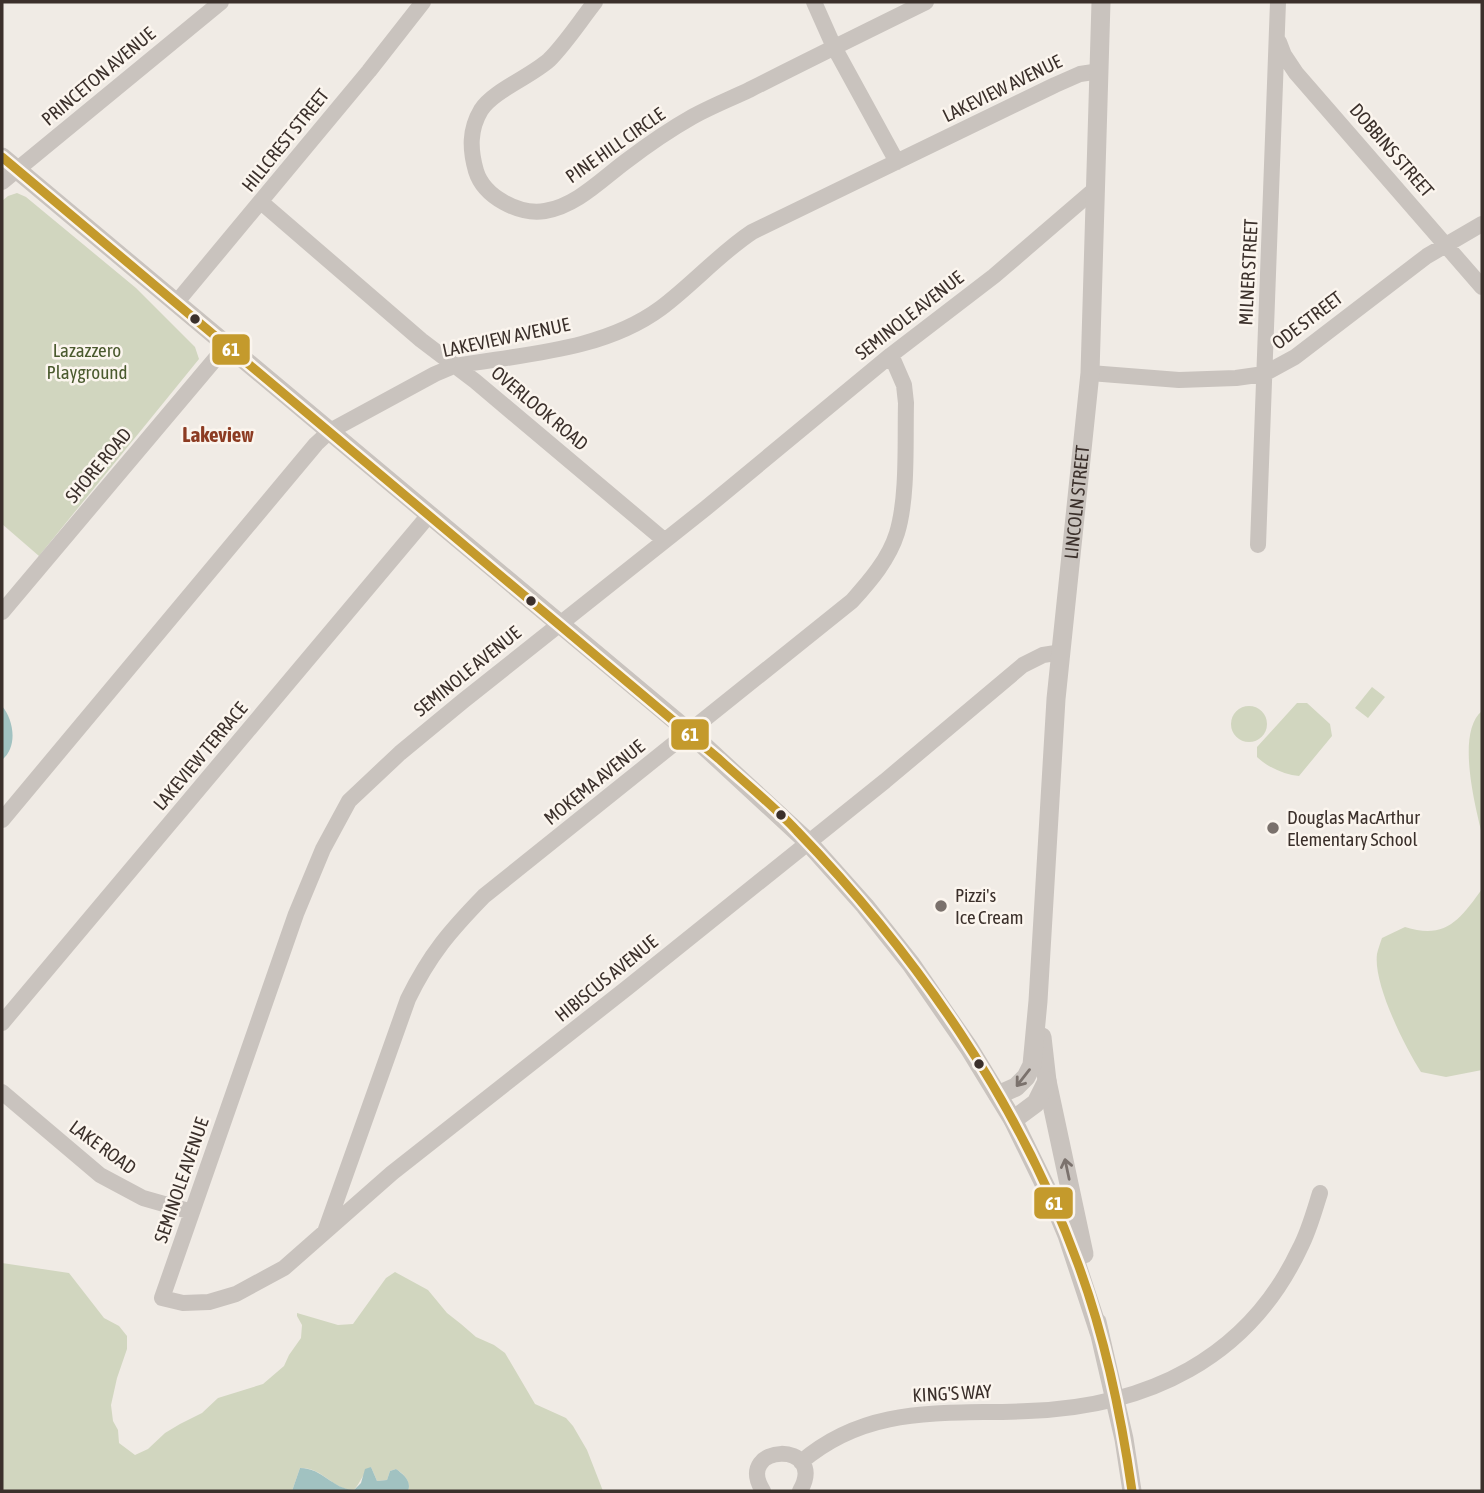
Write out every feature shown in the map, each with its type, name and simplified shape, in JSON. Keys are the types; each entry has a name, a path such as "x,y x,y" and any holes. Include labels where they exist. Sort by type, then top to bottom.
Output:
{"street":[{"name":"PRINCETON AVENUE","path":"7,170 221,2"},
{"name":"HILLCREST STREET","path":"176,303 423,2"},
{"name":"PINE HILL CIRCLE","path":"595,2 550,59 495,95 482,107 475,122 471,140 472,159 478,176 485,189 509,204 541,212 561,207 691,117 926,2"},
{"path":"814,2 834,47 897,162"},
{"name":"LINCOLN STREET","path":"1099,1332 1079,1265 1063,1225 1013,1120 998,1095 1016,1087 1026,1077 1031,1065 1038,1001 1056,699 1090,373 1101,2"},
{"name":"MILNER STREET","path":"1258,545 1275,153 1278,2"},
{"name":"DOBBINS STREET","path":"1277,36 1284,55 1296,73 1482,287"},
{"name":"LAKEVIEW AVENUE","path":"2,820 316,444 330,431 454,366 603,338 634,324 660,309 726,249 752,232 1067,80 1080,74 1100,71"},
{"path":"7,170 227,345 689,732 807,841 865,906 911,964 998,1095"},
{"name":"SEMINOLE AVENUE","path":"162,1298 296,914 337,820 349,801 400,752 706,508 891,355 993,276 1094,190"},
{"name":"OVERLOOK ROAD","path":"261,202 664,540"},
{"name":"ODE STREET","path":"1090,373 1179,380 1264,374 1295,357 1417,264 1482,224"},
{"name":"SHORE ROAD","path":"2,612 227,345"},
{"name":"MOKEMA AVENUE","path":"324,1235 408,999 433,952 447,933 484,896 852,601 885,559 897,535 902,511 905,416 904,385 891,355"},
{"name":"LAKEVIEW TERRACE","path":"2,1023 429,515"},
{"name":"HIBISCUS AVENUE","path":"162,1298 183,1303 209,1302 236,1294 284,1268 411,1157 885,781 1023,665 1043,655 1062,652"},
{"name":"LINCOLN STREET","path":"1038,1001 1047,1081 1132,1491"},
{"path":"1013,1120 1036,1103 1047,1081"},
{"name":"LAKE ROAD","path":"2,1092 100,1175 121,1189 192,1212"},
{"name":"KING'S WAY","path":"801,1462 830,1441 915,1413 1055,1410 1115,1399 1168,1381 1193,1369 1216,1354 1255,1317 1301,1248 1320,1193"},
{"path":"763,1491 757,1473 761,1464 768,1457 786,1452 801,1462 805,1474 800,1491"}],"green space":[{"name":"Lazazzero Playground","path":"17,193 26,197 136,288 195,347 199,359 39,556 2,524 2,201"},
{"path":"1372,687 1385,697 1368,718 1355,708"},
{"path":"1297,703 1307,703 1330,724 1332,736 1299,776 1276,770 1257,757 1257,747"},
{"path":"1249,706 1262,711 1267,724 1262,737 1249,742 1236,737 1231,724 1236,711"},
{"path":"1482,711 1482,834 1472,788 1469,751 1474,721"},
{"path":"1482,889 1482,1070 1446,1077 1421,1072 1399,1032 1385,998 1377,967 1379,946 1382,938 1405,927 1431,931 1441,929 1459,918"},
{"path":"2,1263 69,1273 104,1318 119,1326 127,1336 127,1349 111,1405 119,1443 135,1455 148,1449 165,1433 202,1413 218,1398 263,1384 284,1366 301,1338 302,1325 297,1313 338,1325 353,1324 386,1278 395,1272 428,1290 447,1313 476,1337 505,1353 535,1404 566,1418 573,1426 587,1450 603,1491 408,1491 406,1478 396,1469 390,1471 387,1480 377,1481 371,1467 354,1490 346,1489 315,1471 300,1468 292,1491 2,1491"}],"water":[{"path":"2,706 11,726 12,741 2,760"},
{"path":"371,1467 377,1481 387,1480 390,1471 396,1469 408,1481 408,1491 292,1491 300,1468 315,1471 346,1489 354,1490 361,1483 365,1469"}],"transit line":[{"name":"61","path":"2,157 719,759 788,821 883,928 923,980 995,1088 1054,1204 1088,1292 1104,1348 1123,1433 1132,1491"}],"place":[{"name":"Douglas MacArthur Elementary School","path":"1273,828"},
{"name":"Pizzi's Ice Cream","path":"941,906"}],"district":[{"name":"Lakeview","path":"218,434"}]}
